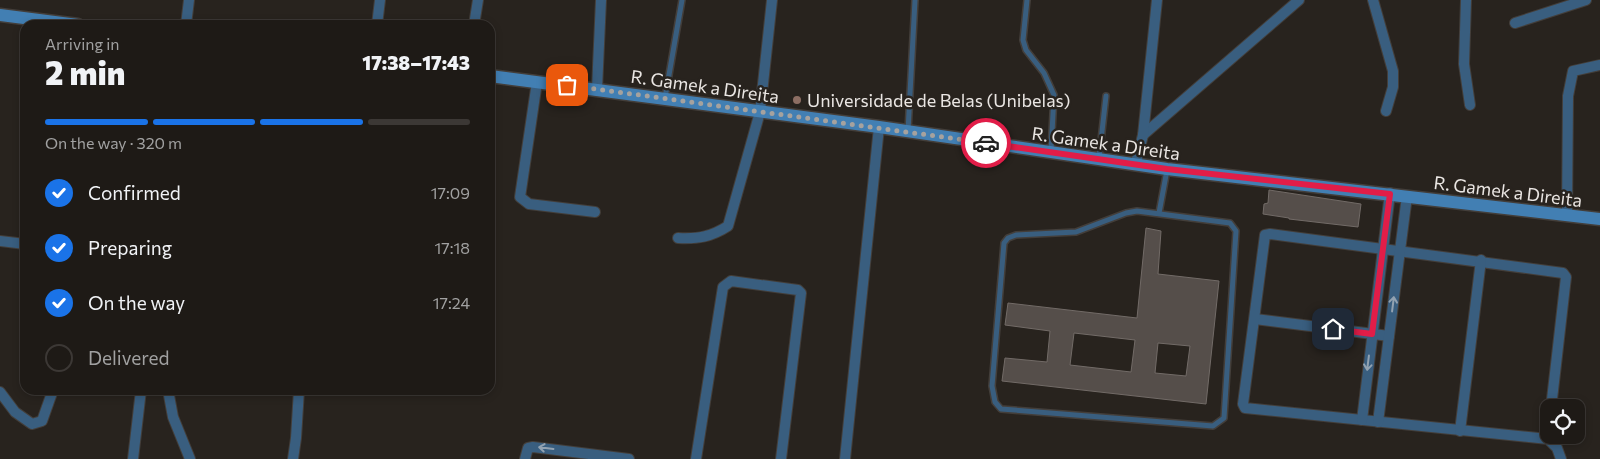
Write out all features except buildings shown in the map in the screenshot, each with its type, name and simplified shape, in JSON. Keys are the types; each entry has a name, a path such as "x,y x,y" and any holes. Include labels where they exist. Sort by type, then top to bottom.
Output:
{"main road":[{"path":"0,15 26,20"},
{"name":"R. Gamek a Direita","path":"495,77 879,127 1167,169 1600,219"}],"street":[{"path":"187,20 189,0"},
{"path":"378,20 380,0"},
{"path":"475,20 478,0"},
{"path":"597,89 601,0"},
{"path":"678,238 699,239 714,235 728,226 760,112 772,0"},
{"path":"1136,163 1143,135 1157,0"},
{"path":"1373,0 1394,71 1393,87 1386,110"},
{"path":"1466,0 1464,64 1470,106"},
{"path":"1515,23 1586,0"},
{"path":"1143,135 1292,2"},
{"path":"1568,216 1568,96 1571,77 1573,71 1579,68 1600,65"},
{"path":"537,82 520,197 529,204 596,212"},
{"path":"845,459 879,127"},
{"path":"1362,420 1390,194"},
{"path":"1378,422 1407,196"},
{"path":"1540,434 1460,430 1245,408 1243,404 1264,238 1267,234 1481,260 1564,274 1552,399"},
{"path":"0,241 20,243"},
{"path":"1460,430 1481,260"},
{"path":"696,459 723,287 731,281 798,290 801,293 781,459"},
{"path":"1255,319 1389,336"},
{"path":"0,392 15,412 32,424 42,421 51,395"},
{"path":"133,459 140,395"},
{"path":"169,395 173,417 190,459"},
{"path":"292,459 296,438 299,395"},
{"path":"1554,444 1561,459"},
{"path":"525,459 528,448 533,447 629,459"}],"lane":[{"path":"666,98 682,0"},
{"path":"908,131 915,0"},
{"path":"1027,0 1023,40 1026,50 1044,73 1054,94 1051,153"},
{"path":"1099,159 1106,96"},
{"path":"1158,213 1167,169"},
{"path":"1138,211 1158,213 1230,224 1236,231 1224,418 1213,426 1001,409 995,402 992,386 1004,243 1008,238 1016,235 1076,232 1126,213 1138,211"}],"way so far":[{"path":"567,85 986,143"}],"place":[{"name":"Universidade de Belas (Unibelas)","path":"797,100"}],"route":[{"path":"986,143 1136,163 1167,169 1390,194 1383,234 1372,334 1333,329"}]}
